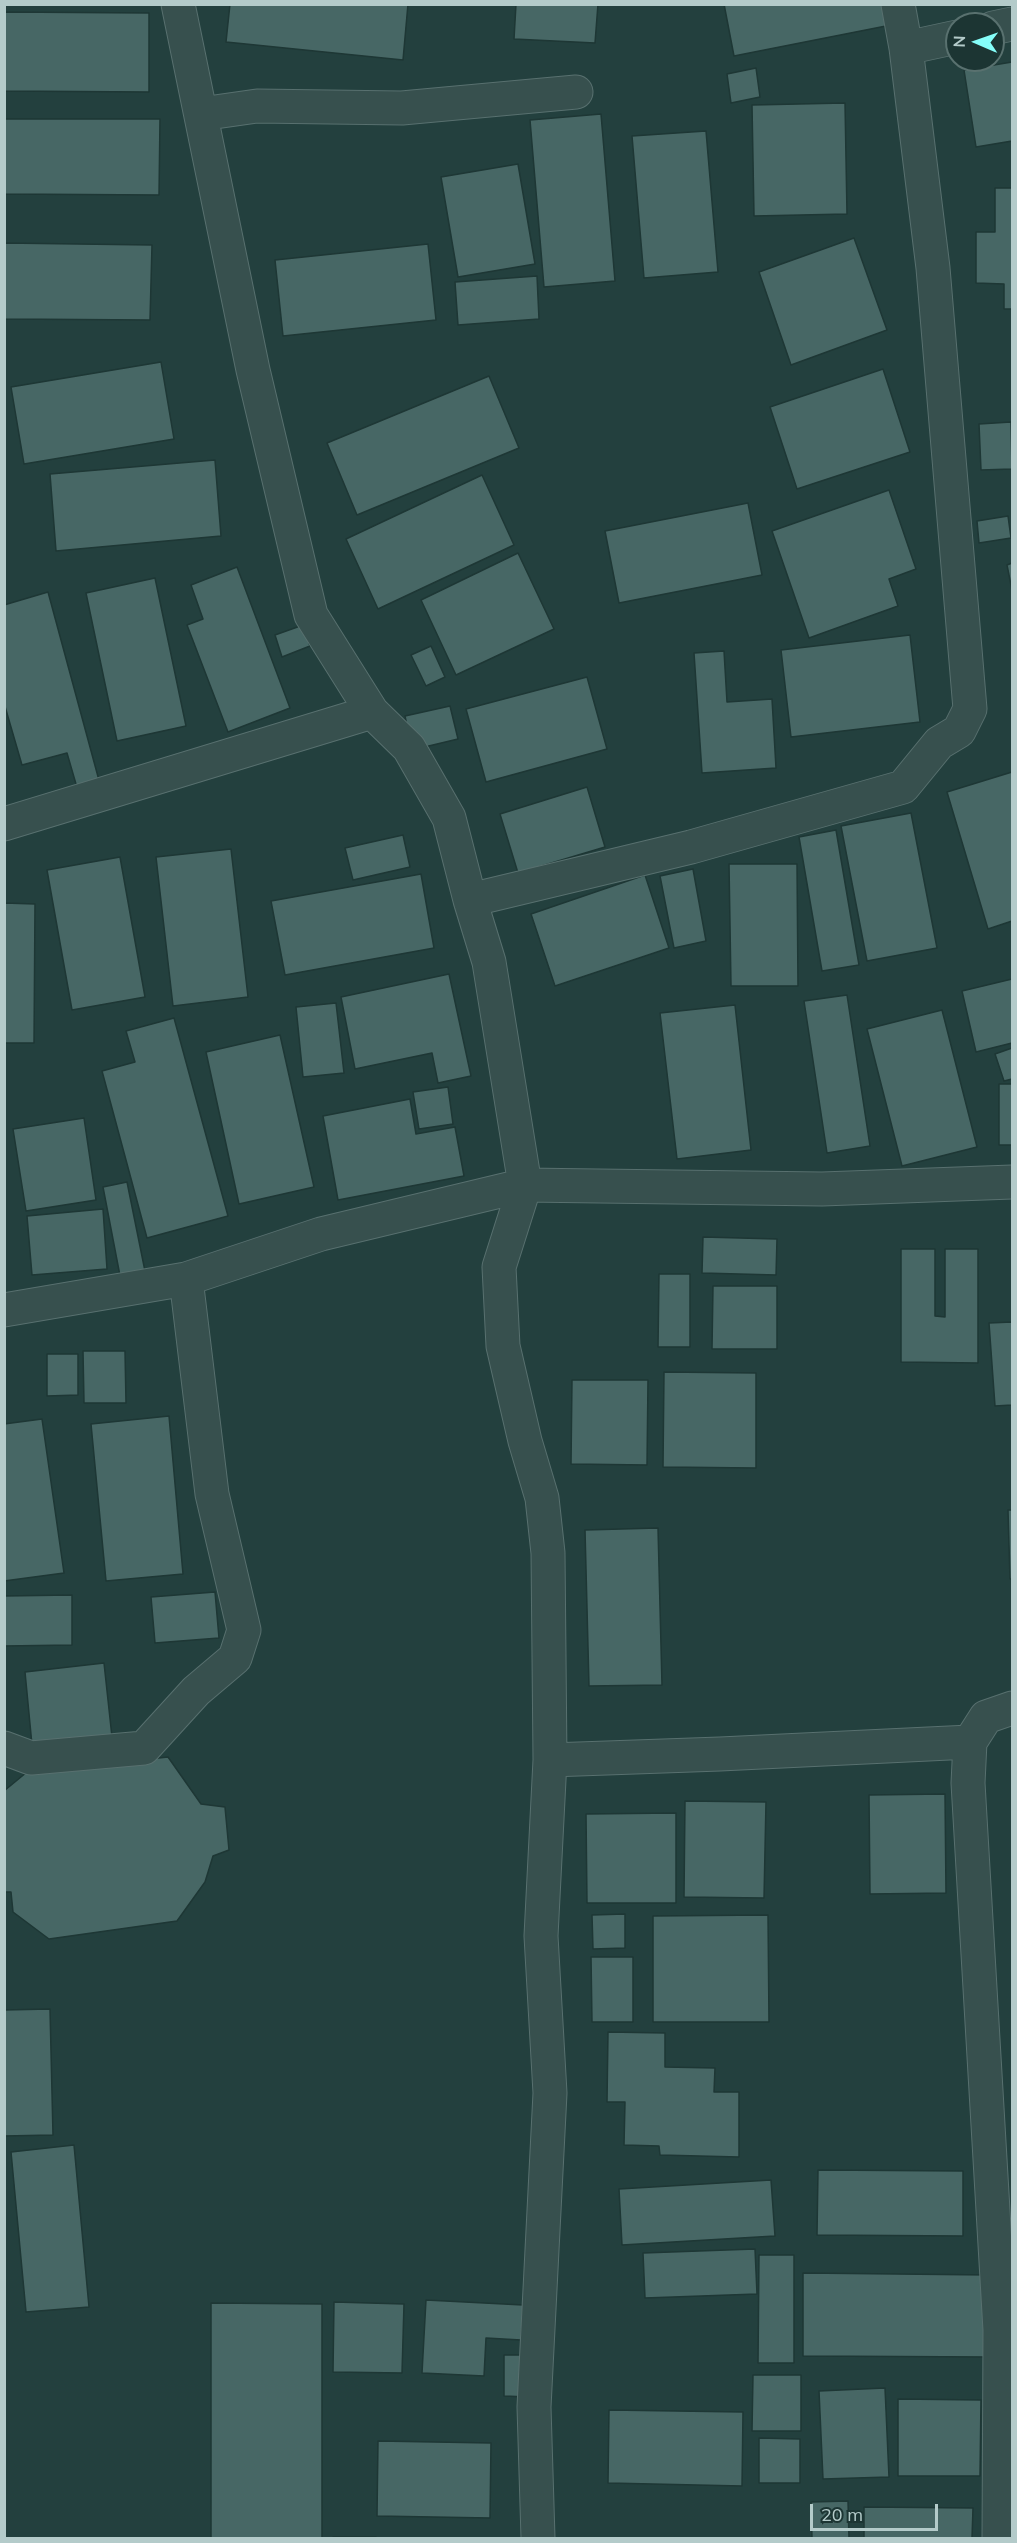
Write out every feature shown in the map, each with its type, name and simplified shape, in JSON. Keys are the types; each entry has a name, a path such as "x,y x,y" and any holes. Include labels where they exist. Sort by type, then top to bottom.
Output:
{"street":[{"path":"178,4 253,370 311,615 372,712 410,748 449,818 489,962 525,1185 499,1267 503,1346 525,1441 542,1498 548,1553 550,1760 541,1936 550,2092 534,2407 538,2538"},
{"path":"470,900 691,847 903,787 939,743 959,732 970,709 968,662 933,268 906,48 898,4"},
{"path":"906,48 945,40"},
{"path":"201,114 256,106 402,108 576,92"},
{"path":"4,824 372,712"},
{"path":"4,1310 186,1279 321,1234 525,1185 822,1189 1012,1182"},
{"path":"4,1748 30,1758 144,1748 196,1691 235,1658 244,1630 212,1494 186,1279"},
{"path":"999,2538 1000,2330 969,1795 970,1742 986,1717 1012,1708"},
{"path":"550,1760 970,1742"}],"building":[{"path":"230,4 408,4 403,60 226,42"},
{"path":"516,4 598,4 595,43 514,39"},
{"path":"724,4 882,4 886,26 734,56"},
{"path":"4,12 149,13 149,92 4,91"},
{"path":"1012,62 1012,141 976,147 964,72 1005,72 1005,63"},
{"path":"756,68 760,97 731,103 727,74"},
{"path":"845,103 847,214 754,216 752,105"},
{"path":"601,114 615,281 544,287 530,120"},
{"path":"4,119 160,119 159,195 4,194"},
{"path":"706,131 718,272 644,278 632,136"},
{"path":"518,164 535,264 458,277 441,177"},
{"path":"995,188 1012,188 1012,309 1004,309 1004,284 976,283 976,232 995,232"},
{"path":"854,238 887,330 791,365 759,272"},
{"path":"4,243 152,245 150,320 4,319"},
{"path":"428,244 436,320 283,336 275,260"},
{"path":"537,276 539,319 458,325 455,282"},
{"path":"161,362 174,439 24,464 11,387"},
{"path":"883,369 910,452 797,489 770,407"},
{"path":"489,376 519,448 357,515 327,443"},
{"path":"1011,422 1012,469 981,470 979,424"},
{"path":"215,460 221,536 56,551 50,474"},
{"path":"482,475 514,545 378,609 346,539"},
{"path":"889,490 916,569 889,579 898,606 809,638 772,531"},
{"path":"748,503 762,575 619,603 605,531"},
{"path":"1008,516 1011,538 979,543 977,521"},
{"path":"518,553 554,629 456,675 421,600"},
{"path":"1012,563 1012,590 1007,565"},
{"path":"237,567 290,708 228,732 187,625 203,619 191,585"},
{"path":"155,578 186,726 117,741 86,593"},
{"path":"48,592 100,784 78,791 67,753 22,765 4,703 4,605"},
{"path":"303,625 310,646 282,657 275,635"},
{"path":"910,635 920,722 791,737 781,650"},
{"path":"431,646 445,677 426,686 411,655"},
{"path":"724,651 727,702 772,699 776,768 702,773 694,653"},
{"path":"587,677 607,749 486,782 466,709"},
{"path":"450,706 458,739 412,750 405,716"},
{"path":"1012,772 1012,921 988,929 947,792"},
{"path":"587,787 605,847 518,873 500,814"},
{"path":"911,813 937,948 867,961 841,826"},
{"path":"836,830 859,965 822,971 799,837"},
{"path":"403,835 410,867 353,880 345,848"},
{"path":"231,849 248,997 173,1006 156,857"},
{"path":"120,857 145,997 72,1010 47,870"},
{"path":"729,864 797,864 798,986 731,986"},
{"path":"693,869 706,941 674,948 660,876"},
{"path":"421,874 434,948 285,975 271,901"},
{"path":"645,875 669,948 555,986 531,914"},
{"path":"4,903 35,904 34,1043 4,1043"},
{"path":"449,974 471,1076 438,1083 432,1053 355,1069 341,997"},
{"path":"1012,979 1012,1043 976,1052 962,991"},
{"path":"847,995 870,1146 827,1153 804,1001"},
{"path":"336,1003 344,1073 303,1077 296,1007"},
{"path":"735,1005 751,1150 677,1159 660,1013"},
{"path":"942,1010 977,1147 902,1166 867,1029"},
{"path":"174,1018 228,1216 147,1238 102,1071 135,1062 126,1031"},
{"path":"280,1035 314,1187 239,1204 206,1052"},
{"path":"1012,1048 1012,1079 1004,1081 995,1054"},
{"path":"999,1084 1012,1084 1012,1145 999,1145"},
{"path":"448,1087 453,1124 419,1129 413,1092"},
{"path":"410,1099 416,1134 455,1127 464,1176 338,1200 323,1116"},
{"path":"84,1118 96,1200 26,1211 13,1129"},
{"path":"127,1182 146,1276 121,1281 103,1187"},
{"path":"103,1209 107,1269 32,1275 27,1216"},
{"path":"703,1237 777,1239 776,1275 702,1273"},
{"path":"901,1249 935,1249 935,1316 945,1317 945,1249 978,1249 978,1363 901,1362"},
{"path":"659,1274 690,1274 690,1347 658,1347"},
{"path":"713,1286 777,1286 777,1349 712,1349"},
{"path":"1012,1322 1012,1405 995,1406 989,1323"},
{"path":"83,1351 125,1351 126,1403 84,1403"},
{"path":"47,1354 78,1354 78,1395 47,1396"},
{"path":"664,1372 756,1373 756,1468 663,1467"},
{"path":"572,1380 648,1380 647,1465 571,1464"},
{"path":"169,1416 183,1574 106,1581 91,1424"},
{"path":"42,1419 64,1573 4,1581 4,1424"},
{"path":"1008,1510 1012,1510 1012,1579 1010,1579"},
{"path":"658,1528 662,1685 589,1686 585,1530"},
{"path":"215,1592 219,1638 155,1643 151,1597"},
{"path":"72,1595 72,1645 4,1646 4,1596"},
{"path":"104,1663 112,1737 32,1745 25,1672"},
{"path":"168,1757 201,1804 225,1807 229,1850 213,1856 205,1882 177,1921 49,1939 13,1912 11,1892 4,1892 4,1791 27,1772"},
{"path":"945,1794 946,1893 870,1894 869,1795"},
{"path":"685,1801 766,1802 764,1898 684,1897"},
{"path":"676,1813 676,1903 587,1903 586,1814"},
{"path":"625,1914 625,1948 593,1949 592,1915"},
{"path":"768,1915 769,2022 653,2022 653,1916"},
{"path":"591,1957 633,1957 633,2022 592,2022"},
{"path":"50,2009 53,2135 4,2136 4,2010"},
{"path":"608,2032 665,2033 665,2067 715,2068 714,2092 739,2092 739,2157 660,2155 659,2146 624,2145 625,2102 607,2102"},
{"path":"74,2145 89,2307 26,2312 11,2152"},
{"path":"818,2170 963,2171 963,2236 817,2235"},
{"path":"771,2180 775,2236 622,2245 619,2189"},
{"path":"755,2249 757,2294 645,2298 643,2253"},
{"path":"759,2255 794,2255 794,2363 758,2363"},
{"path":"803,2273 990,2275 990,2357 803,2356"},
{"path":"426,2300 523,2305 521,2340 486,2338 484,2376 422,2373"},
{"path":"334,2302 404,2304 402,2373 333,2372"},
{"path":"211,2303 322,2304 322,2538 211,2538"},
{"path":"504,2355 529,2355 528,2397 504,2396"},
{"path":"753,2375 801,2375 801,2431 752,2431"},
{"path":"885,2388 889,2477 823,2479 819,2391"},
{"path":"898,2399 981,2400 980,2476 898,2476"},
{"path":"609,2410 743,2412 742,2486 608,2483"},
{"path":"759,2438 800,2439 800,2483 759,2483"},
{"path":"378,2441 491,2443 490,2518 377,2516"},
{"path":"848,2501 849,2538 812,2538 811,2502"},
{"path":"864,2507 973,2508 972,2538 864,2538"},
{"path":"376,2537 376,2538 333,2538"}]}
